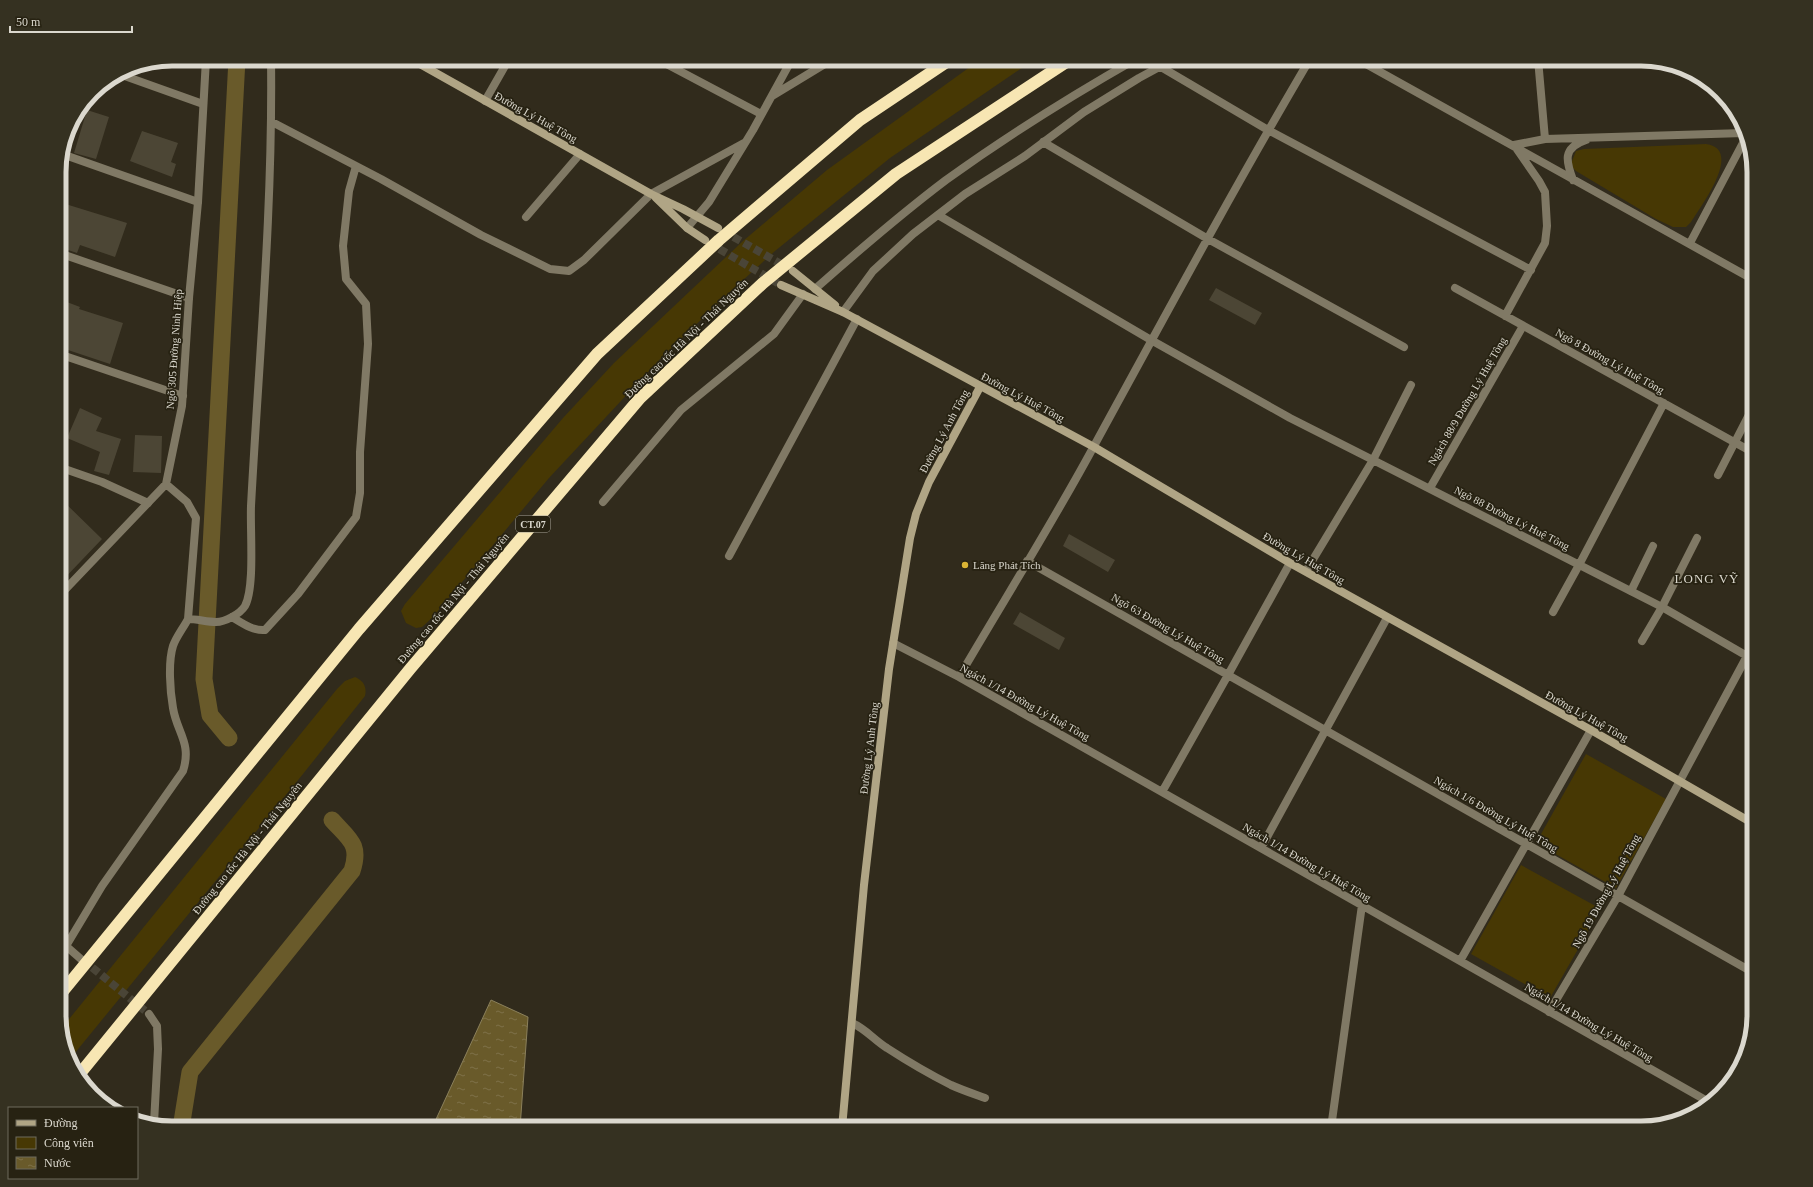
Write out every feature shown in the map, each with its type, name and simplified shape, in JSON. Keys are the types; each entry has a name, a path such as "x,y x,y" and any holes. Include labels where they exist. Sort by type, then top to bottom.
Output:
{"highway":[{"path":"66,987 358,629 597,354 719,240 860,120 941,66"},
{"name":"Đường cao tốc Hà Nội - Thái Nguyên","path":"82,1071 410,669 640,398 763,284 896,174 1060,66"}],"main road":[{"name":"Đường Lý Huệ Tông","path":"423,66 651,194 718,228"},
{"name":"Đường Lý Huệ Tông","path":"651,194 687,228 705,240"},
{"name":"Đường Lý Huệ Tông","path":"794,271 843,312"},
{"name":"Đường Lý Huệ Tông","path":"780,285 857,319 980,387 1094,447 1290,563 1591,730 1747,820"},
{"name":"Đường Lý Anh Tông","path":"843,1121 864,885 893,643 910,538 916,514 929,482 980,387"}],"street":[{"name":"Ngõ 305 Đường Ninh Hiệp","path":"166,484 183,396 189,298 198,202 206,66"},
{"path":"192,619 216,622 232,617 244,608 250,594 251,508 261,356 272,122 271,66"},
{"path":"485,101 506,66"},
{"path":"670,66 762,114"},
{"path":"687,228 709,202 762,114 788,66"},
{"path":"771,97 822,66"},
{"path":"815,289 868,242 947,180 1070,97 1124,66"},
{"path":"958,677 1094,447 1151,340 1268,130 1306,66"},
{"path":"1370,66 1747,276"},
{"path":"1539,66 1545,139"},
{"path":"843,312 873,271 913,234 965,194 1043,142 1084,112 1139,78 1161,67 1268,130 1531,270"},
{"path":"126,77 203,104"},
{"path":"272,122 356,166 481,235 550,270 569,271 584,260 651,194 744,143"},
{"path":"1514,145 1545,139 1739,133"},
{"path":"1573,180 1567,164 1569,152 1578,142 1589,138"},
{"path":"1043,142 1208,239 1404,347"},
{"path":"1690,243 1743,143"},
{"path":"1505,316 1545,243 1547,226 1545,192 1514,145"},
{"path":"526,218 580,154"},
{"path":"67,156 198,202"},
{"path":"232,617 248,626 265,630 298,594 356,517 360,494 360,452 368,344 367,312 366,304 346,279 343,246 349,191 356,166"},
{"name":"Ngõ 88 Đường Lý Huệ Tông","path":"938,215 1151,340 1290,418 1662,607 1747,656"},
{"path":"66,255 189,298"},
{"name":"Ngõ 8 Đường Lý Huệ Tông","path":"1455,288 1747,449"},
{"path":"603,502 681,410 774,334 803,294"},
{"path":"729,556 857,319"},
{"name":"Ngách 88/9 Đường Lý Huệ Tông","path":"1430,488 1523,326"},
{"path":"66,356 183,396"},
{"path":"1306,572 1374,460 1411,385"},
{"path":"1553,612 1664,403"},
{"path":"1718,475 1747,419"},
{"path":"66,469 102,482 148,503"},
{"path":"66,588 166,484 187,502 196,518 192,619 173,646 170,672 173,709 186,746 186,761 183,770 102,886 66,946 82,960"},
{"path":"1642,641 1662,607 1697,538"},
{"path":"1630,591 1653,546"},
{"name":"Ngõ 63 Đường Lý Huệ Tông","path":"1027,561 1228,675 1290,563"},
{"path":"1261,848 1387,618"},
{"name":"Ngách 1/14 Đường Lý Huệ Tông","path":"893,643 958,677 1705,1100"},
{"name":"Ngõ 19 Đường Lý Huệ Tông","path":"1549,1012 1618,896 1680,781 1747,665"},
{"path":"1162,792 1228,675"},
{"name":"Ngách 1/6 Đường Lý Huệ Tông","path":"1228,675 1747,969"},
{"path":"1460,961 1591,730"},
{"path":"1332,1121 1362,905"},
{"path":"149,1014 157,1026 158,1049 154,1119"},
{"path":"852,1023 867,1031 871,1037 884,1047 924,1070 951,1085 985,1098"}],"green space":[{"path":"971,66 1025,66 890,158 775,251 662,357 549,478 432,618 422,627 416,628 406,623 401,611 405,604 563,418 614,363 743,241 827,170"},
{"path":"1706,144 1717,148 1721,156 1721,167 1703,204 1686,227 1673,227 1656,219 1576,171 1572,167 1572,161 1576,151 1584,149"},
{"path":"355,677 361,680 366,690 365,696 74,1055 66,1023 345,681"},
{"path":"1586,754 1666,799 1616,888 1536,843"},
{"path":"1521,865 1601,909 1550,998 1471,954"}],"water":[{"path":"491,1000 528,1017 521,1121 435,1121"}],"building":[{"path":"87,110 109,117 96,159 74,153"},
{"path":"142,131 178,143 171,162 176,164 172,177 130,161"},
{"path":"66,204 127,223 115,257 80,245 77,253 66,249"},
{"path":"1216,288 1262,313 1255,325 1209,300"},
{"path":"66,302 80,307 79,309 123,323 110,364 66,349"},
{"path":"80,408 102,418 96,431 121,439 109,475 94,471 100,452 67,438"},
{"path":"135,435 162,436 161,473 133,472"},
{"path":"66,504 102,539 66,577"},
{"path":"1069,534 1115,560 1108,572 1063,546"},
{"path":"1020,612 1065,638 1059,650 1013,624"}],"waterway":[{"path":"229,738 210,715 204,679 237,66"},
{"path":"182,1121 190,1072 352,871 355,854 352,842 332,820"}],"tunnel":[{"path":"723,231 788,268"},
{"path":"709,243 781,285"},
{"path":"83,960 149,1014"}],"place":[{"name":"Lăng Phát Tích","path":"965,565"}],"district":[{"name":"LONG VỸ","path":"1707,578"}]}
